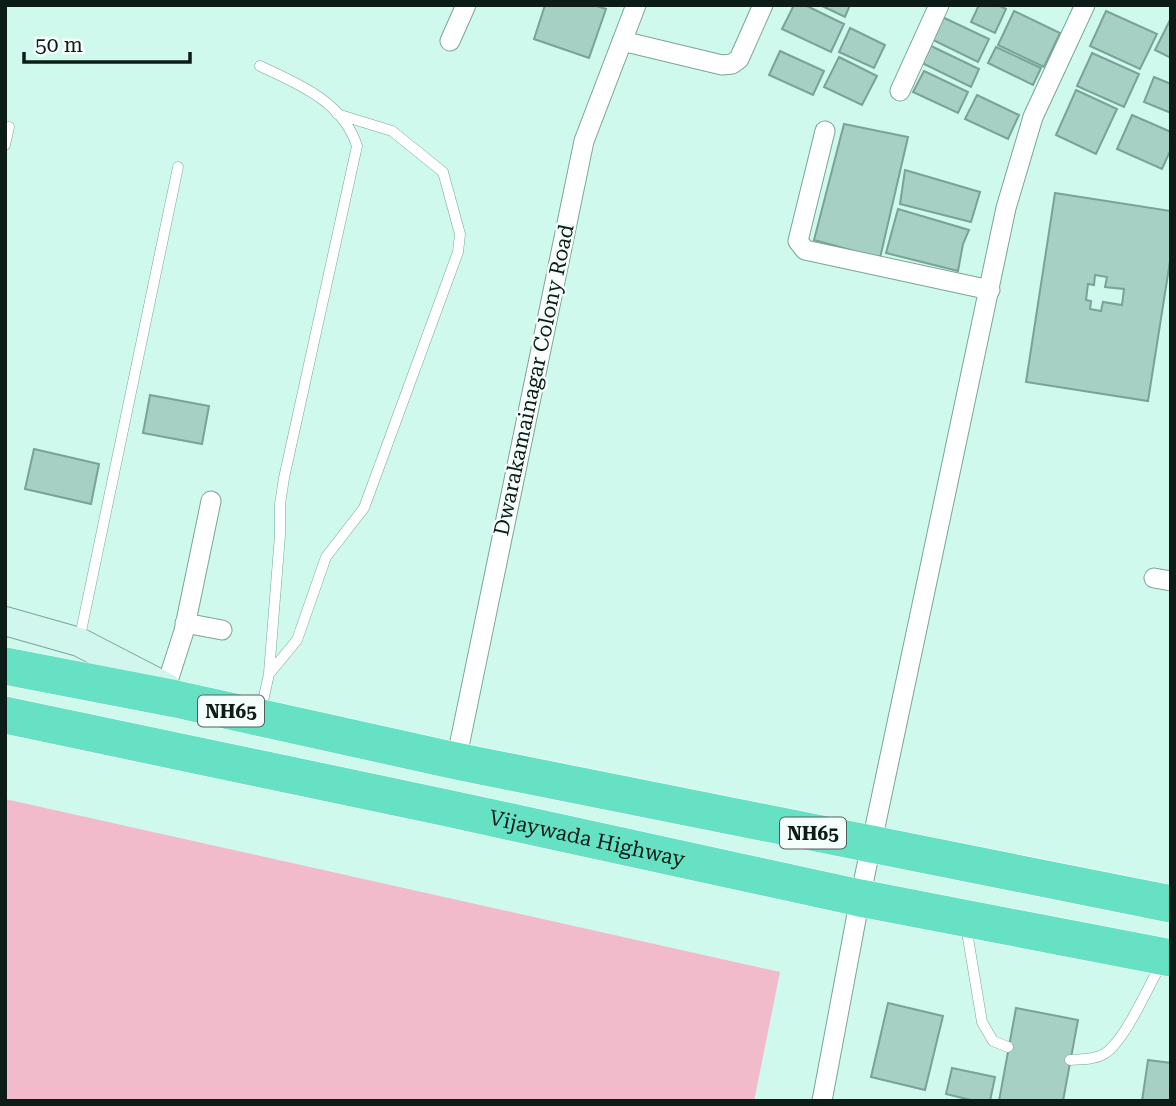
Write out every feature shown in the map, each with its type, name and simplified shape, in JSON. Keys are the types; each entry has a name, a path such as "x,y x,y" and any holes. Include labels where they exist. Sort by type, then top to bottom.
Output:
{"highway":[{"name":"NH65","path":"5,666 70,680 171,693 260,717 456,761 1171,904"},
{"name":"Vijaywada Highway","path":"5,715 860,898 1168,958"}],"street":[{"path":"450,41 466,5"},
{"name":"Dwarakamainagar Colony Road","path":"456,761 584,141 635,5"},
{"path":"622,41 722,65 732,64 739,58 763,5"},
{"path":"900,91 939,5"},
{"path":"822,1101 860,898 1006,208 1033,117 1085,5"},
{"path":"825,131 798,241 800,246 805,250 990,290"},
{"path":"5,621 79,642 171,693 211,501"},
{"path":"185,623 222,630"}],"lane":[{"path":"260,66 307,88 327,102 353,134 356,146 284,478 269,674 260,717"},
{"path":"269,674 297,640 326,557 364,508 458,252 460,234 443,172 392,131 337,114"},
{"path":"5,145 9,127"},
{"path":"79,642 178,167"},
{"path":"964,919 982,1022 993,1041 1008,1047"},
{"path":"1070,1060 1103,1054 1117,1042 1168,958"}],"shaded area":[{"path":"5,799 780,972 754,1101 5,1101"}],"building":[{"path":"545,5 594,5 606,9 589,58 534,39"},
{"path":"794,5 805,5 844,24 831,52 782,29"},
{"path":"820,5 850,5 845,17"},
{"path":"979,5 998,5 1006,9 995,33 971,22"},
{"path":"1014,11 1060,33 1044,67 998,45"},
{"path":"1106,11 1157,34 1140,69 1090,46"},
{"path":"938,15 989,39 978,62 927,37"},
{"path":"1171,18 1171,58 1155,50"},
{"path":"850,28 885,45 874,68 839,52"},
{"path":"929,45 979,69 971,87 920,62"},
{"path":"996,47 1041,68 1033,85 988,63"},
{"path":"780,51 824,71 813,95 769,75"},
{"path":"1092,53 1139,74 1124,107 1077,86"},
{"path":"839,57 877,76 862,105 824,87"},
{"path":"924,71 968,92 958,113 913,92"},
{"path":"1154,77 1171,84 1171,113 1144,102"},
{"path":"1076,90 1117,109 1096,154 1056,135"},
{"path":"977,95 1019,115 1008,139 965,119"},
{"path":"1132,115 1171,132 1171,149 1162,169 1117,149"},
{"path":"844,124 908,137 880,258 814,240"},
{"path":"905,170 980,192 971,222 900,204"},
{"path":"1055,193 1171,211 1171,255 1148,401 1026,382","holes":["1095,275 1107,277 1105,287 1124,289 1122,305 1103,302 1101,311 1090,309 1091,301 1086,300 1088,284 1094,285"]},
{"path":"898,209 969,230 963,244 958,271 886,253"},
{"path":"150,395 209,406 202,444 143,433"},
{"path":"34,449 99,464 91,504 25,489"},
{"path":"888,1003 943,1016 925,1090 871,1077"},
{"path":"1016,1008 1078,1020 1063,1101 999,1101"},
{"path":"1148,1060 1171,1063 1171,1101 1142,1101"},
{"path":"952,1068 995,1077 990,1101 975,1101 946,1094"}]}
